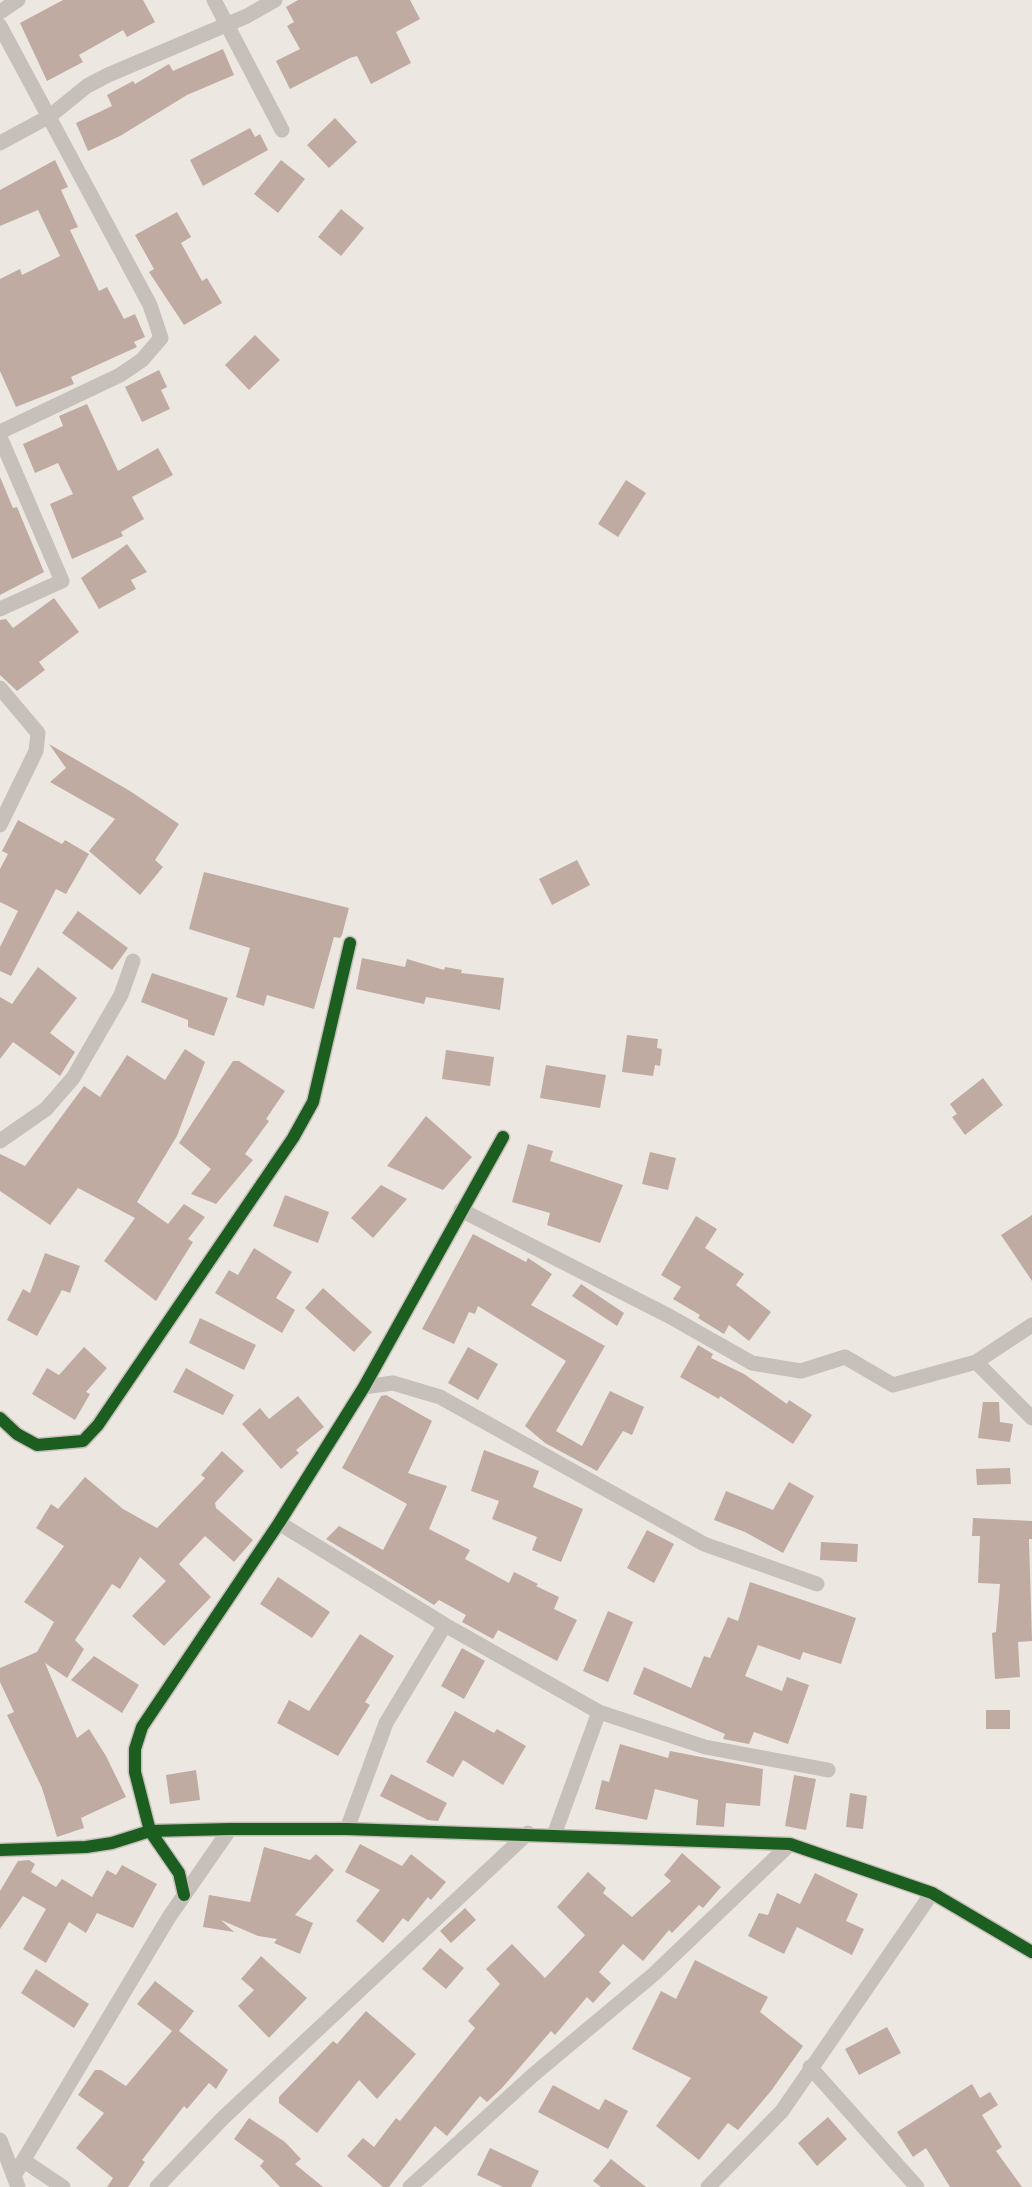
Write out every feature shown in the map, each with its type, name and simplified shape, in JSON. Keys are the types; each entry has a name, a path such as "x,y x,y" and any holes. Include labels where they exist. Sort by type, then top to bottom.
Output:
{"street":[{"path":"0,12 18,0"},
{"path":"214,0 282,130"},
{"path":"0,143 50,116 87,86 108,75 276,0"},
{"path":"0,26 150,305 161,338 142,360 120,375 0,434 62,581 0,610"},
{"path":"0,688 38,733 36,750 0,824"},
{"path":"0,1418 16,1434 36,1445 84,1441 98,1424 292,1138 312,1102 350,943"},
{"path":"0,1141 46,1109 73,1078 120,995 133,960"},
{"path":"184,1895 179,1873 150,1831 136,1772 135,1749 142,1728 280,1523 364,1387 503,1137"},
{"path":"460,1210 669,1316 752,1364 802,1371 844,1357 893,1384 976,1362 1032,1326"},
{"path":"976,1362 1032,1418"},
{"path":"364,1387 393,1384 440,1397 704,1544 817,1584"},
{"path":"280,1523 445,1625 599,1712 705,1747 828,1770"},
{"path":"347,1828 386,1722 445,1625"},
{"path":"554,1835 599,1712"},
{"path":"0,1850 86,1847 150,1831 347,1828 790,1844 932,1892 1032,1952"},
{"path":"16,2182 24,2161 184,1895 230,1829"},
{"path":"157,2187 266,2076 528,1834"},
{"path":"410,2187 533,2075 654,1974 790,1844"},
{"path":"708,2187 782,2111 932,1892"},
{"path":"810,2067 917,2187"},
{"path":"0,2140 16,2182"},
{"path":"24,2161 64,2187"}],"building":[{"path":"63,0 143,0 155,22 127,37 123,30 79,55 83,62 47,81 20,23"},
{"path":"298,0 410,0 420,19 396,32 411,63 371,84 357,56 290,89 276,61 300,49 287,26 294,22 286,7"},
{"path":"223,49 234,75 187,95 88,151 76,123 112,106 107,95 169,64 173,71"},
{"path":"335,118 357,142 329,168 307,145"},
{"path":"250,128 255,137 260,134 268,150 203,186 190,160"},
{"path":"55,160 68,187 61,190 78,227 70,230 99,291 107,287 124,319 135,314 145,337 134,342 137,347 71,377 74,384 16,407 0,371 0,279 20,269 22,275 60,256 38,210 0,226 0,190"},
{"path":"281,160 305,179 278,213 254,194"},
{"path":"341,209 364,228 341,256 318,237"},
{"path":"177,212 191,237 181,243 202,281 207,278 222,303 184,325 149,272 154,269 135,235"},
{"path":"255,335 280,360 249,390 225,365"},
{"path":"159,370 167,387 161,390 170,409 142,422 125,387"},
{"path":"87,404 118,471 158,448 173,475 132,497 144,519 121,532 123,536 72,559 50,504 73,494 58,463 35,473 23,444 63,426 59,416"},
{"path":"0,477 44,572 0,595"},
{"path":"626,480 646,493 618,537 598,524"},
{"path":"127,544 147,572 131,580 136,589 99,609 81,578"},
{"path":"54,598 79,632 39,662 45,670 17,691 0,675 0,620 6,619 13,628"},
{"path":"49,744 179,824 155,860 163,867 140,895 89,851 115,819 50,782 66,768"},
{"path":"18,820 89,854 66,894 56,889 11,976 0,971 0,947 18,911 0,902 0,869 8,854 2,851"},
{"path":"577,860 590,885 552,905 539,879"},
{"path":"204,872 349,908 342,935 334,937 314,1009 267,995 264,1006 236,997 250,948 189,929"},
{"path":"78,911 128,948 112,970 62,933"},
{"path":"362,958 405,967 407,959 444,970 445,967 504,978 500,1010 426,997 424,1004 356,989"},
{"path":"38,967 77,998 50,1033 75,1052 60,1076 13,1042 0,1059 0,997 12,1004"},
{"path":"152,973 228,998 214,1036 188,1027 188,1020 141,1002"},
{"path":"627,1035 658,1039 657,1048 662,1049 660,1066 655,1065 653,1076 622,1072"},
{"path":"185,1049 205,1062 177,1136 137,1202 168,1224 184,1204 205,1217 188,1239 193,1242 156,1301 104,1261 135,1218 78,1188 50,1225 0,1191 0,1154 25,1166 84,1086 100,1097 127,1055 165,1080"},
{"path":"446,1050 494,1057 490,1086 442,1079"},
{"path":"233,1061 285,1091 245,1154 253,1160 216,1204 191,1194 211,1169 179,1143"},
{"path":"546,1065 606,1075 600,1108 540,1098"},
{"path":"983,1078 1003,1105 965,1135 952,1117 957,1114 950,1104"},
{"path":"426,1116 472,1157 443,1190 387,1166"},
{"path":"528,1144 553,1151 550,1161 623,1185 600,1243 547,1225 550,1213 512,1202"},
{"path":"650,1152 676,1158 668,1190 642,1184"},
{"path":"381,1185 407,1199 373,1238 351,1218"},
{"path":"285,1195 329,1212 318,1243 273,1226"},
{"path":"1032,1215 1032,1281 1001,1235"},
{"path":"696,1216 717,1229 705,1248 744,1274 736,1285 771,1312 749,1341 729,1325 724,1334 698,1318 700,1315 673,1299 681,1287 661,1275"},
{"path":"473,1234 526,1262 528,1258 552,1274 531,1305 605,1346 556,1431 582,1446 610,1391 644,1407 632,1435 623,1431 597,1471 545,1443 525,1426 566,1361 478,1306 475,1314 469,1312 454,1344 422,1329"},
{"path":"254,1248 292,1272 276,1298 295,1310 282,1333 215,1293 229,1270 238,1275"},
{"path":"45,1253 80,1266 70,1293 62,1290 37,1336 7,1320 23,1289 30,1293"},
{"path":"581,1284 624,1313 617,1326 572,1296"},
{"path":"323,1288 372,1332 354,1352 305,1308"},
{"path":"200,1318 256,1345 244,1370 189,1343"},
{"path":"698,1345 713,1354 711,1358 812,1415 793,1444 720,1396 719,1399 680,1377"},
{"path":"84,1347 107,1368 86,1392 90,1394 75,1420 32,1394 47,1368 59,1375"},
{"path":"468,1347 498,1364 478,1400 448,1383"},
{"path":"186,1368 234,1395 223,1415 173,1392"},
{"path":"386,1395 432,1421 408,1473 447,1486 429,1529 470,1550 465,1559 509,1583 514,1572 538,1584 559,1597 554,1609 577,1620 557,1661 498,1630 493,1639 462,1622 466,1615 439,1600 434,1605 326,1539 339,1526 383,1550 407,1504 342,1468 381,1396"},
{"path":"298,1396 324,1427 296,1450 299,1453 281,1469 242,1424 260,1408 269,1419"},
{"path":"983,1402 999,1402 1000,1422 1013,1424 1010,1442 978,1438"},
{"path":"484,1450 539,1471 533,1487 583,1509 561,1562 532,1550 537,1537 492,1519 499,1501 471,1491"},
{"path":"222,1451 244,1471 215,1503 216,1508 253,1540 234,1562 205,1536 179,1564 211,1597 164,1646 132,1616 166,1581 140,1557 120,1589 112,1584 75,1640 84,1649 67,1678 45,1663 77,1738 89,1729 126,1797 81,1818 84,1828 57,1837 42,1788 7,1715 14,1712 0,1682 0,1668 37,1652 54,1622 24,1602 64,1546 36,1528 51,1504 58,1509 85,1477 123,1509 157,1528 205,1478 201,1475"},
{"path":"1010,1468 1011,1484 977,1485 976,1469"},
{"path":"789,1482 814,1496 783,1553 714,1520 726,1491 773,1510"},
{"path":"973,1518 1032,1521 1032,1641 1018,1642 1020,1677 995,1679 992,1633 996,1632 1000,1584 978,1583 980,1536 972,1536"},
{"path":"647,1530 674,1544 654,1583 627,1568"},
{"path":"821,1542 858,1544 857,1562 820,1560"},
{"path":"278,1577 330,1612 312,1638 260,1604"},
{"path":"750,1582 856,1618 841,1664 803,1652 800,1660 758,1645 745,1676 782,1691 787,1677 809,1685 788,1744 754,1732 749,1744 723,1739 725,1734 633,1694 644,1667 691,1688 704,1656 710,1658 728,1617 738,1621"},
{"path":"608,1611 633,1622 608,1682 583,1671"},
{"path":"360,1634 394,1656 365,1702 370,1705 338,1756 277,1723 289,1700 309,1711"},
{"path":"462,1648 485,1661 464,1699 441,1686"},
{"path":"94,1656 139,1685 122,1713 71,1680"},
{"path":"986,1710 1010,1710 1010,1729 986,1729"},
{"path":"455,1711 526,1746 503,1785 463,1760 453,1777 426,1762"},
{"path":"620,1744 668,1758 670,1751 763,1769 760,1806 726,1803 724,1827 696,1825 698,1800 655,1789 647,1820 595,1809 602,1780 609,1782"},
{"path":"196,1770 200,1800 170,1804 166,1775"},
{"path":"391,1774 447,1803 438,1821 428,1820 380,1796"},
{"path":"794,1775 816,1779 806,1830 785,1826"},
{"path":"850,1793 867,1796 863,1829 846,1827"},
{"path":"360,1844 402,1866 411,1854 446,1882 408,1922 403,1918 383,1943 356,1921 380,1890 345,1872"},
{"path":"264,1847 310,1860 316,1854 334,1870 295,1915 313,1923 300,1954 274,1943 277,1939 258,1936 221,1920 234,1932 203,1927 209,1895 250,1902"},
{"path":"682,1853 721,1887 703,1908 699,1905 672,1933 669,1930 643,1961 623,1944 599,1972 611,1983 593,2003 587,1997 555,2035 551,2031 487,2102 480,2096 447,2136 435,2126 389,2187 383,2187 347,2156 363,2138 374,2147 396,2118 400,2121 475,2028 468,2021 500,1984 486,1969 512,1944 545,1978 585,1935 557,1907 588,1872 606,1888 603,1893 632,1917 671,1881 664,1875"},
{"path":"18,1861 35,1864 31,1872 56,1887 62,1879 92,1897 107,1870 116,1875 122,1865 157,1884 133,1928 97,1913 86,1933 69,1922 46,1963 23,1949 46,1909 23,1896 0,1929 0,1891"},
{"path":"815,1873 858,1894 846,1921 864,1929 852,1955 797,1927 784,1954 748,1936 759,1913 768,1915 777,1893 800,1904"},
{"path":"465,1908 476,1920 451,1943 440,1931"},
{"path":"440,1948 464,1968 446,1989 422,1969"},
{"path":"261,1956 307,1998 269,2038 238,2006 254,1990 241,1979"},
{"path":"695,1960 768,1997 760,2012 803,2046 738,2130 728,2123 699,2160 656,2126 691,2078 632,2049 661,1991 676,1999"},
{"path":"36,1969 89,2004 74,2028 21,1993"},
{"path":"155,1981 194,2011 179,2031 228,2070 216,2089 209,2083 187,2109 184,2106 142,2160 145,2162 128,2187 107,2187 113,2178 76,2148 104,2113 78,2095 95,2070 126,2086 172,2031 137,2004"},
{"path":"366,2011 416,2054 377,2099 359,2080 317,2133 279,2103 279,2097 333,2041 337,2044"},
{"path":"887,2027 901,2053 859,2075 845,2049"},
{"path":"972,2084 980,2098 990,2092 998,2105 982,2115 1002,2147 996,2151 1022,2187 950,2187 926,2148 913,2157 897,2132"},
{"path":"553,2085 599,2110 605,2099 628,2111 608,2149 538,2112"},
{"path":"828,2117 847,2139 817,2166 798,2143"},
{"path":"249,2118 285,2142 301,2159 295,2164 323,2187 280,2187 260,2166 264,2161 234,2139"},
{"path":"490,2148 539,2171 531,2187 503,2187 477,2175"},
{"path":"611,2159 646,2187 601,2187 593,2181"}],"cycle path":[{"path":"0,1418 37,1445 83,1441 98,1425 293,1138 313,1102 350,943"},
{"path":"184,1895 179,1873 150,1831 135,1772 135,1749 142,1727 279,1523 364,1387 503,1137"},
{"path":"0,1850 86,1847 150,1831 230,1829 347,1829 790,1844 932,1893 1032,1952"}]}
